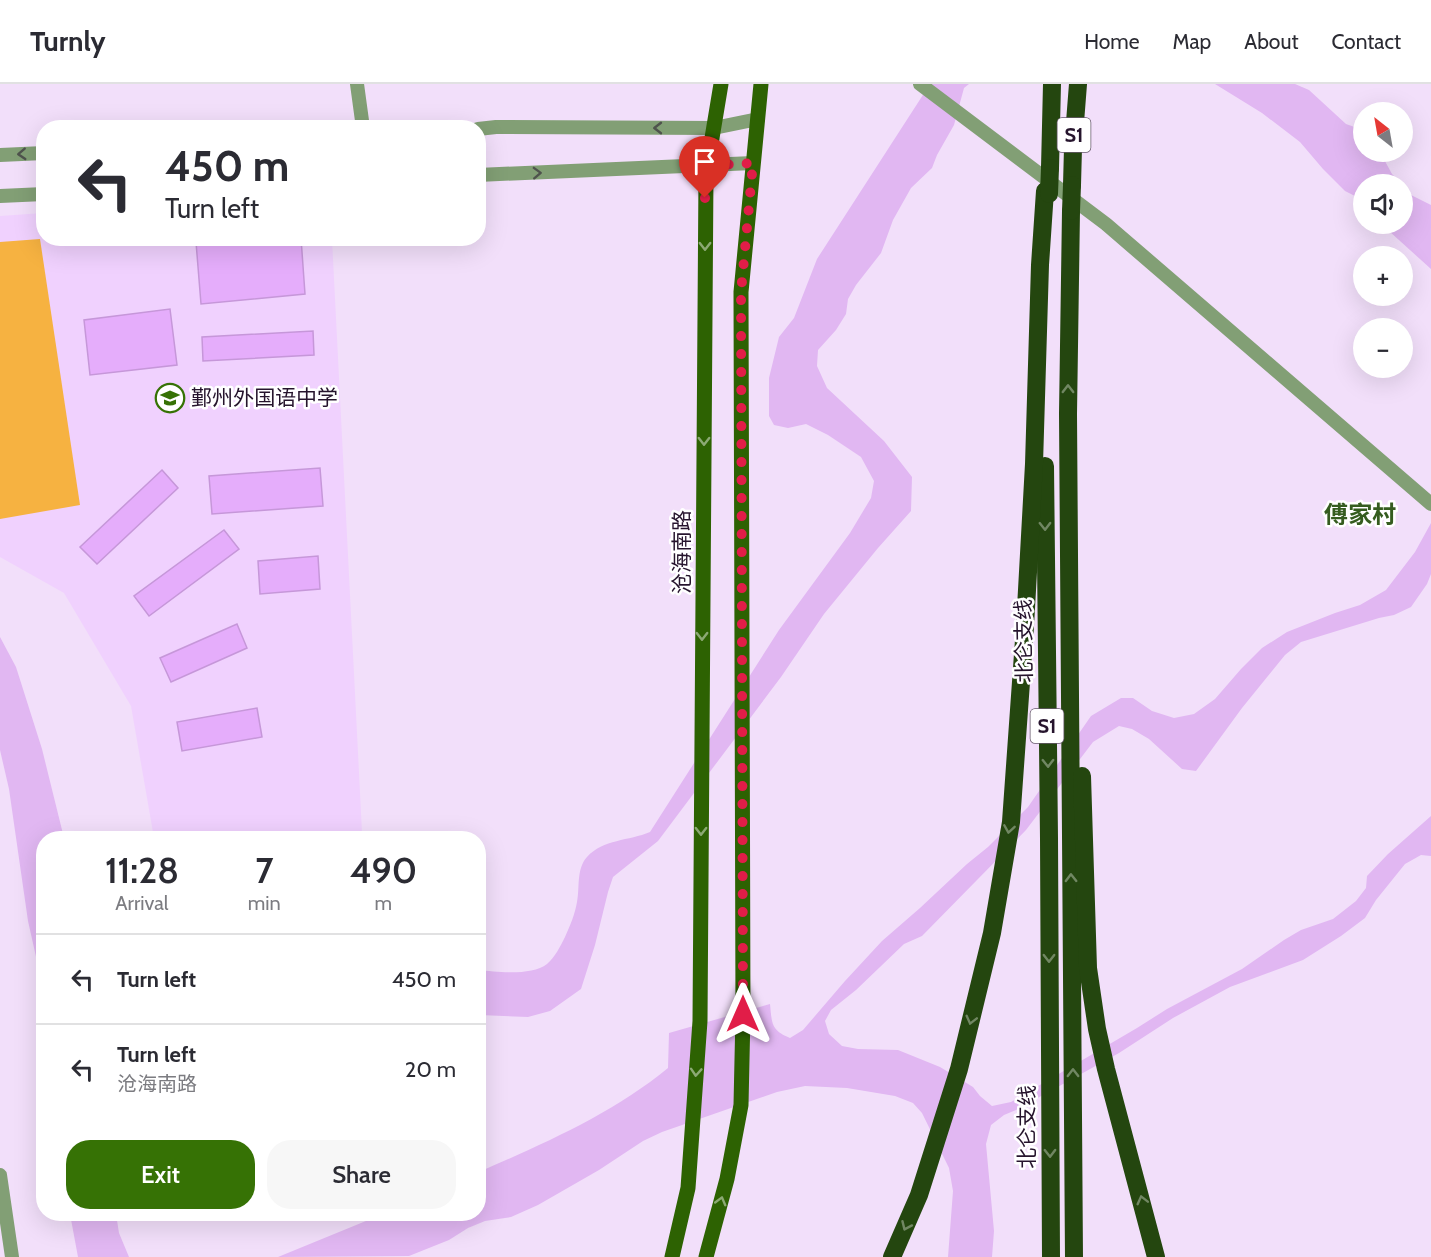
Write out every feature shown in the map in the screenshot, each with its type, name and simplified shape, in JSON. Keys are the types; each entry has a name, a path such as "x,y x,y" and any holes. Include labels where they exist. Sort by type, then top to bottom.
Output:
{"highway":[{"name":"北仑支线","path":"1051,1257 1044,470 1047,193 1052,84"},
{"name":"S1","path":"1074,1257 1068,414 1071,211 1078,84"},
{"path":"892,1257 919,1195 959,1068 993,933 1011,822 1034,464 1040,266 1047,193"},
{"path":"1068,414 1079,635 1088,968 1097,1029 1106,1069 1156,1257"}],"main road":[{"name":"沧海南路","path":"672,1257 688,1188 700,1021 705,174 721,84"},
{"path":"706,1257 727,1179 741,1105 743,1014 741,292 761,84"}],"street":[{"path":"357,84 362,120"},
{"path":"920,84 1106,224 1431,504"},
{"path":"486,128 714,128 758,119"},
{"path":"0,155 36,153"},
{"path":"486,175 753,163"},
{"path":"0,196 36,194"},
{"path":"0,1174 12,1257"}],"shaded area":[{"path":"930,84 969,84 964,88 954,125 932,168 911,188 893,220 881,253 848,299 846,314 836,330 818,350 817,366 827,388 884,441 912,477 911,511 824,614 781,677 658,841 613,877 581,989 550,1011 528,1017 486,1015 486,971 524,972 541,968 552,958 565,937 574,915 581,867 587,857 593,851 608,844 650,832 779,630 850,533 871,498 874,481 861,457 828,435 806,424 788,428 774,425 769,416 769,378 779,337 794,318 817,259"},
{"path":"1215,84 1295,84 1309,90 1346,124 1353,126 1353,162 1385,162 1392,174 1353,174 1353,195 1345,191 1323,169 1300,142 1262,113"},
{"path":"1413,196 1431,205 1431,269 1413,253 1413,246 1406,246 1392,234 1413,234"},
{"name":"鄞州外国语中学","path":"36,213 36,246 332,246 362,831 153,831 131,706 64,593 0,557 0,216"},
{"path":"36,239 36,246 41,246 80,505 0,519 0,242"},
{"path":"1431,523 1431,574 1411,607 1394,615 1301,642 1285,655 1242,708 1196,771 1182,769 1149,739 1132,729 1119,726 1093,742 1026,830 922,936 904,944 856,990 831,1010 825,1021 829,1034 842,1046 858,1049 898,1050 940,1067 973,1087 992,1106 1011,1102 1167,1009 1242,969 1301,930 1333,919 1356,901 1366,888 1367,876 1431,816 1431,856 1421,855 1405,864 1376,900 1365,918 1341,936 1303,960 1230,987 1173,1018 1119,1053 1004,1115 991,1125 986,1144 994,1231 992,1257 948,1257 953,1191 949,1168 922,1113 913,1103 895,1096 847,1088 805,1086 777,1092 662,1132 643,1141 599,1170 538,1205 511,1217 486,1221 486,1169 577,1126 624,1100 647,1084 668,1068 669,1033 770,1004 772,1021 779,1032 790,1038 803,1030 882,941 988,847 1028,807 1091,716 1121,698 1133,698 1152,711 1174,718 1194,714 1215,699 1262,648 1287,632 1360,605 1386,590 1415,552"},
{"path":"0,637 16,667 42,749 62,831 36,831 36,957 28,921 9,789 0,750"},
{"path":"71,1221 117,1221 119,1233 129,1257 78,1257"},
{"path":"366,1221 485,1221 449,1240 409,1256 278,1257"}],"building":[{"path":"196,246 302,246 305,294 201,304"},
{"path":"170,309 177,365 90,375 84,320"},
{"path":"313,331 314,355 203,361 202,337"},
{"path":"320,468 323,506 212,514 209,476"},
{"path":"162,470 178,488 97,564 80,547"},
{"path":"224,530 239,549 149,616 134,596"},
{"path":"318,556 320,589 260,594 258,561"},
{"path":"237,624 247,648 171,682 160,658"},
{"path":"257,708 262,737 182,751 177,722"}],"place":[{"name":"鄞州外国语中学","path":"170,398"}],"district":[{"name":"傅家村","path":"1360,515"}],"route":[{"path":"705,198 707,166 753,163 741,292 743,1014"}]}
